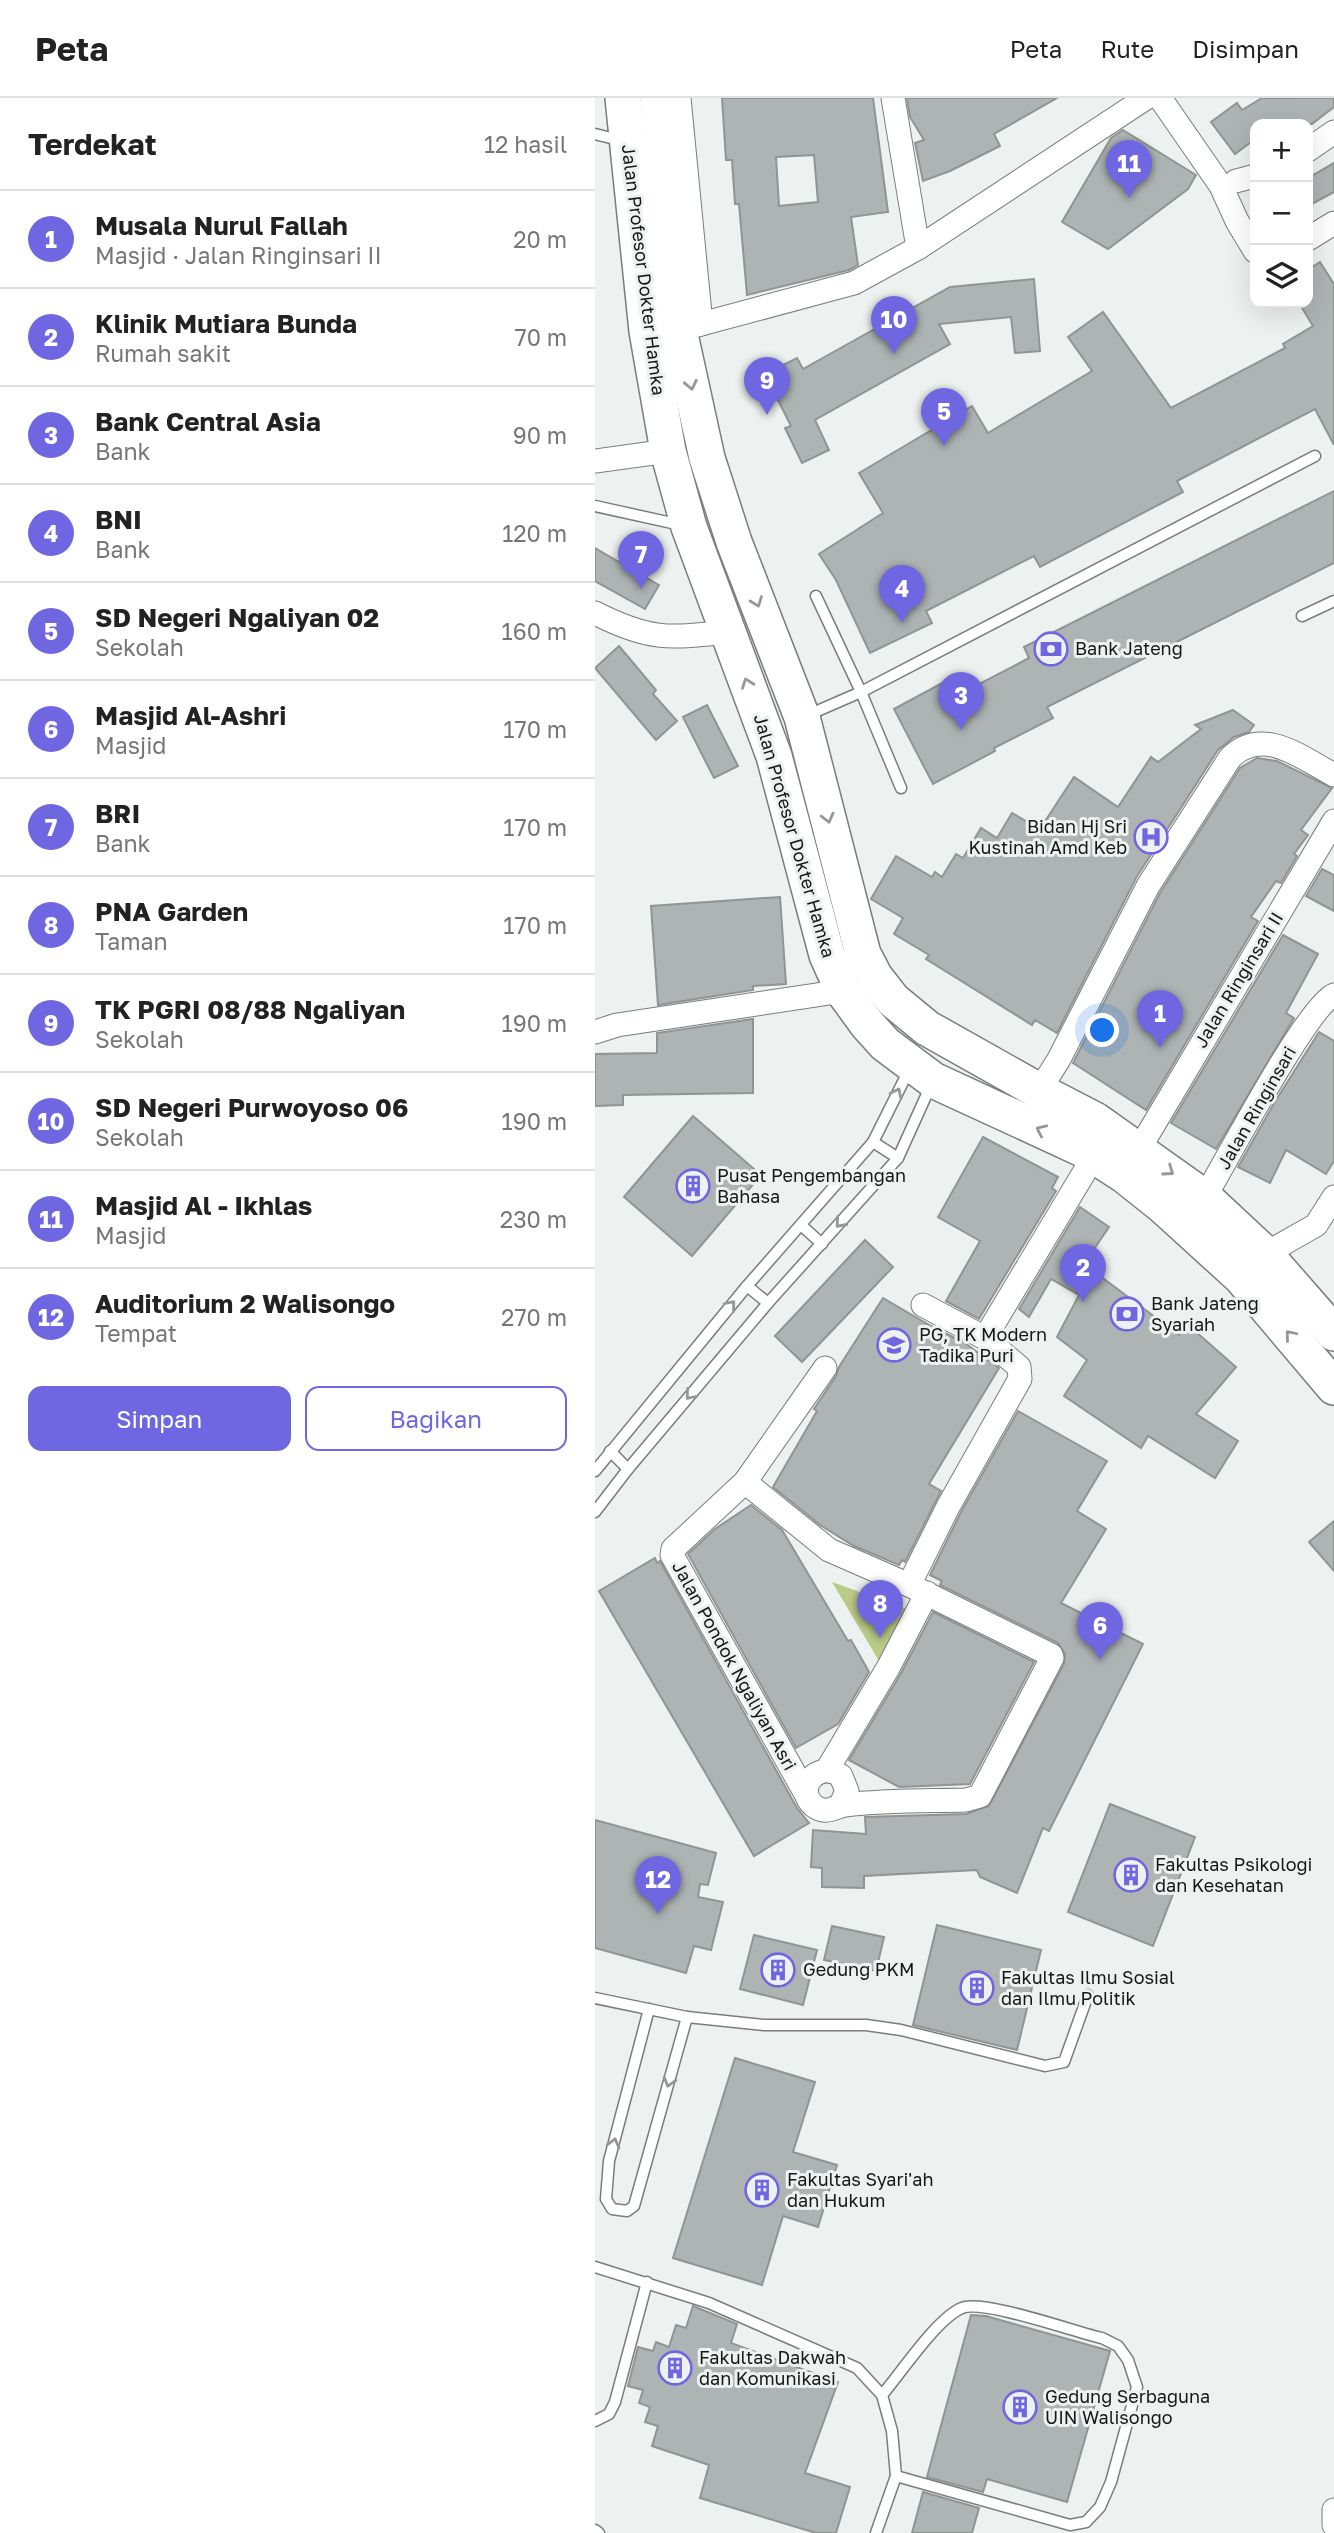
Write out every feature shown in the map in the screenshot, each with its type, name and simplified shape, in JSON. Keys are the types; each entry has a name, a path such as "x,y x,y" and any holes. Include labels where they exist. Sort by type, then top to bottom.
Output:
{"main road":[{"name":"Jalan Profesor Dokter Hamka","path":"623,98 611,138 676,328 707,458 734,542 802,717 863,954 875,977 893,1000 940,1036 1095,1120 1131,1162 1196,1212 1265,1254 1334,1333"},
{"name":"Jalan Profesor Dokter Hamka","path":"658,98 676,328 667,451 689,527 775,756 827,955 843,991 876,1034 922,1072 1094,1156 1131,1162"},
{"path":"701,559 734,542"},
{"path":"922,1072 940,1036"},
{"name":"Jalan Profesor Dokter Hamka","path":"1196,1212 1241,1277 1334,1387"}],"street":[{"path":"679,98 676,328 855,283 918,248 1146,98"},
{"path":"893,98 918,248"},
{"path":"1160,98 1221,186 1251,245"},
{"path":"1313,147 1334,132"},
{"path":"1313,236 1334,223"},
{"path":"595,461 667,451"},
{"path":"595,613 625,628 650,635 675,637 728,632"},
{"path":"1039,1091 1059,1059 1148,886 1230,758 1238,750 1251,744 1269,743 1334,775"},
{"name":"Jalan Ringinsari II","path":"1131,1162 1334,821"},
{"path":"595,1032 617,1025 843,991"},
{"name":"Jalan Ringinsari","path":"1196,1212 1287,1055 1324,1001 1334,995"},
{"path":"985,1338 1094,1156"},
{"path":"1265,1254 1317,1225 1334,1197"},
{"name":"Jalan Pondok Ngaliyan Asri","path":"807,1796 811,1778 818,1772 827,1770 888,1668 949,1505 1020,1379 1019,1367 985,1338 923,1305"},
{"name":"Jalan Pondok Ngaliyan Asri","path":"807,1796 672,1557 673,1549 745,1482 825,1368"},
{"path":"745,1482 829,1550 918,1589 1051,1655 1053,1661 980,1796 966,1800 840,1806 831,1811 812,1805 807,1796"},
{"path":"827,1770 841,1776 845,1783 847,1791 840,1806"},
{"path":"1334,2511 1334,2525"}],"lane":[{"path":"802,717 861,692 1315,456"},
{"path":"595,506 689,527"},
{"path":"816,596 861,692 901,788"},
{"path":"1302,616 1334,601"},
{"path":"595,1471 747,1286 873,1142 922,1072"},
{"path":"595,1512 768,1303 898,1158 922,1072"},
{"path":"873,1142 898,1158"},
{"path":"801,1225 822,1244"},
{"path":"747,1286 768,1303"},
{"path":"610,1451 628,1469"},
{"path":"595,1998 687,2017 764,2025 866,2025 901,2030 1054,2066 1064,2062 1088,1995"},
{"path":"649,2010 609,2161 606,2199 612,2209 621,2211 627,2211 634,2206 687,2017"},
{"path":"595,2267 731,2312 857,2368 882,2395 892,2431 896,2476 876,2533"},
{"path":"595,2421 609,2414 615,2402 647,2283"},
{"path":"882,2395 945,2319 963,2307 985,2306 1118,2346 1128,2360 1137,2387 1111,2482 1100,2507 1086,2522 1070,2525 896,2476"},
{"path":"595,2530 600,2533"}],"green space":[{"path":"832,1582 907,1609 882,1666"}],"building":[{"path":"722,98 873,98 888,212 851,217 858,265 849,270 747,295 739,204 735,204 732,160 726,160","holes":["814,155 818,202 779,206 776,157"]},
{"path":"907,98 1057,98 994,134 1000,146 923,181 915,143 924,140 910,117"},
{"path":"1262,98 1334,98 1334,107 1313,123 1313,119 1250,119 1250,143 1235,154 1211,122 1237,103 1242,110"},
{"path":"1123,130 1196,175 1188,189 1108,249 1062,222 1111,138"},
{"path":"1334,163 1334,192 1313,203 1313,182 1313,175"},
{"path":"1320,262 1334,284 1334,445 1315,409 1177,481 1183,492 1040,567 1034,556 926,611 932,623 870,653 836,580 819,554 883,513 859,473 972,406 988,433 1092,371 1068,337 1103,312 1171,408 1285,348 1283,344 1313,326 1302,308 1313,308 1313,267"},
{"path":"1034,279 1040,351 1015,353 1011,317 939,324 950,344 815,420 829,450 802,463 785,428 791,426 765,374 797,358 803,369 950,287"},
{"path":"1334,491 1334,563 1047,707 1053,718 994,748 995,751 933,784 894,709 955,676 964,692 1029,658 1024,647"},
{"path":"595,548 659,585 645,609 595,581"},
{"path":"619,646 656,690 653,694 677,721 656,740 595,668"},
{"path":"707,705 738,766 714,778 683,717"},
{"path":"1233,710 1254,725 1249,732 1234,737 1218,750 1136,878 1057,1033 1035,1020 1032,1025 926,959 929,955 894,934 903,918 871,899 896,856 932,877 935,872 942,877 956,854 963,858 981,828 997,838 1012,813 1040,829 1074,777 1118,807 1151,757 1158,762 1201,729 1195,725"},
{"path":"1257,758 1277,761 1332,788 1301,830 1308,835 1294,854 1297,856 1281,883 1276,881 1251,917 1258,921 1146,1110 1073,1063 1160,893 1240,768"},
{"path":"1322,869 1334,875 1334,911 1306,896"},
{"path":"780,897 786,984 753,986 753,990 658,1005 651,906"},
{"path":"1283,935 1318,954 1286,1013 1294,1018 1216,1149 1171,1123"},
{"path":"753,1019 753,1093 623,1095 623,1105 595,1106 595,1054 657,1053 657,1033"},
{"path":"1319,1032 1334,1041 1334,1161 1326,1174 1286,1150 1270,1183 1238,1167"},
{"name":"Pusat Pengembangan Bahasa","path":"693,1116 761,1175 692,1256 624,1197"},
{"path":"983,1137 1058,1177 1052,1188 1056,1191 979,1319 946,1301 980,1241 938,1217"},
{"path":"1080,1207 1109,1227 1084,1264 1179,1335 1188,1325 1236,1367 1196,1414 1238,1441 1215,1478 1148,1436 1141,1448 1064,1396 1087,1360 1057,1337 1079,1295 1051,1279 1029,1317 1019,1309"},
{"path":"865,1240 893,1267 802,1362 775,1336"},
{"path":"883,1298 965,1343 999,1368 929,1484 941,1491 905,1562 902,1560 899,1565 854,1546 820,1525 773,1487 817,1411 814,1409"},
{"path":"1018,1411 1107,1461 1077,1511 1106,1529 1061,1603 1143,1644 1049,1831 1043,1828 1017,1893 980,1877 977,1870 864,1876 864,1888 822,1887 822,1868 811,1867 813,1830 866,1834 865,1817 966,1814 989,1806 1064,1664 1065,1654 1058,1643 940,1585 942,1581 930,1575 961,1512"},
{"path":"751,1505 782,1530 869,1672 838,1724 796,1748 688,1554 715,1529"},
{"path":"1334,1521 1334,1571 1309,1542"},
{"path":"655,1558 657,1563 660,1561 797,1808 809,1823 754,1856 599,1591"},
{"path":"933,1612 1034,1662 970,1784 899,1787 849,1760 900,1675"},
{"name":"Fakultas Psikologi dan Kesehatan","path":"1110,1804 1195,1837 1153,1946 1068,1912"},
{"path":"595,1820 716,1853 708,1885 700,1884 698,1897 723,1902 711,1950 694,1946 686,1973 595,1948"},
{"name":"Fakultas Ilmu Sosial dan Ilmu Politik","path":"937,1925 1041,1950 1017,2050 913,2025"},
{"path":"832,1926 884,1937 876,1971 824,1960"},
{"name":"Gedung PKM","path":"754,1935 817,1950 803,2005 740,1989"},
{"name":"Fakultas Syari'ah dan Hukum","path":"735,2058 815,2082 793,2152 837,2165 818,2227 783,2216 762,2285 673,2258"},
{"path":"693,2306 737,2324 731,2343 838,2382 805,2473 850,2487 836,2533 816,2533 700,2498 709,2465 652,2446 658,2426 645,2422 650,2407 639,2403 643,2390 628,2386 638,2347 653,2351 656,2342 669,2347 676,2325 686,2328"},
{"name":"Gedung Serbaguna UIN Walisongo","path":"971,2315 986,2316 1110,2351 1067,2502 987,2479 983,2492 927,2477"},
{"path":"923,2492 979,2508 972,2533 912,2533"}],"place":[{"name":"Masjid Al - Ikhlas","path":"1129,198"},
{"name":"SD Negeri Purwoyoso 06","path":"894,354"},
{"name":"TK PGRI 08/88 Ngaliyan","path":"767,415"},
{"name":"SD Negeri Ngaliyan 02","path":"944,446"},
{"name":"BRI","path":"641,589"},
{"name":"BNI","path":"902,623"},
{"name":"Bank Jateng","path":"1051,649"},
{"name":"Bank Central Asia","path":"961,730"},
{"name":"Bidan Hj Sri Kustinah Amd Keb","path":"1151,837"},
{"name":"Musala Nurul Fallah","path":"1160,1048"},
{"name":"Pusat Pengembangan Bahasa","path":"693,1186"},
{"name":"Klinik Mutiara Bunda","path":"1083,1302"},
{"name":"Bank Jateng Syariah","path":"1127,1314"},
{"name":"PG, TK Modern Tadika Puri","path":"894,1345"},
{"name":"PNA Garden","path":"880,1638"},
{"name":"Masjid Al-Ashri","path":"1100,1660"},
{"name":"Fakultas Psikologi dan Kesehatan","path":"1131,1875"},
{"name":"Auditorium 2 Walisongo","path":"658,1914"},
{"name":"Gedung PKM","path":"778,1970"},
{"name":"Fakultas Ilmu Sosial dan Ilmu Politik","path":"977,1988"},
{"name":"Fakultas Syari'ah dan Hukum","path":"762,2190"},
{"name":"Fakultas Dakwah dan Komunikasi","path":"675,2368"},
{"name":"Gedung Serbaguna UIN Walisongo","path":"1020,2407"}]}
